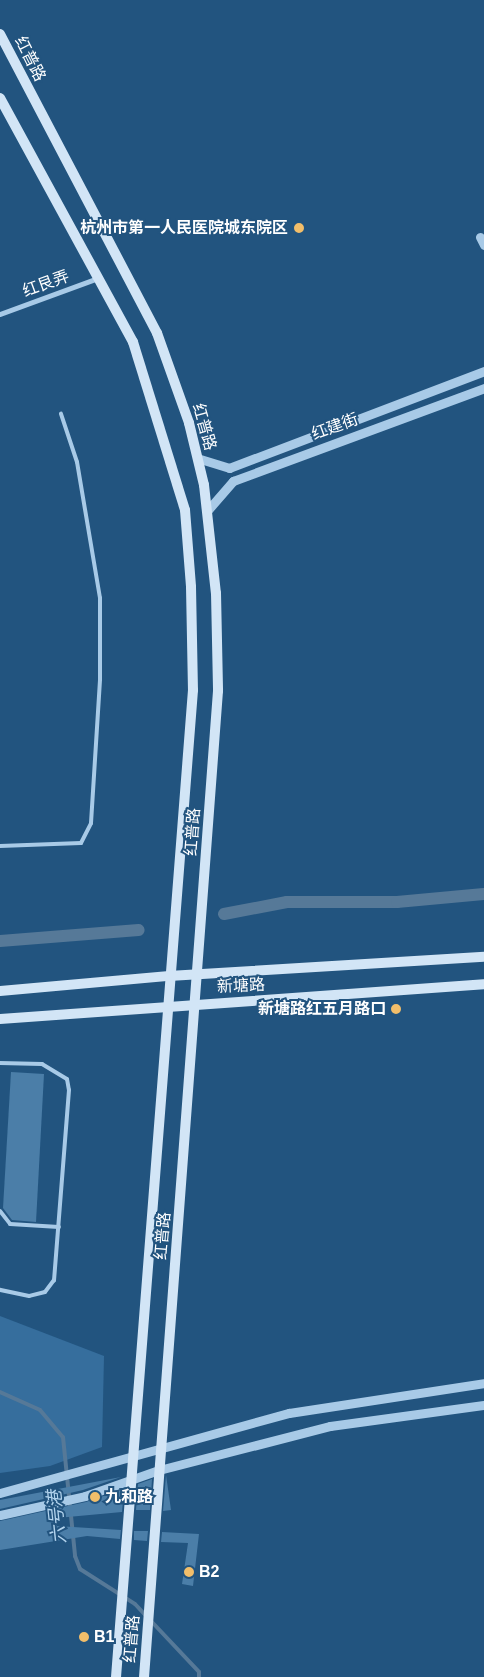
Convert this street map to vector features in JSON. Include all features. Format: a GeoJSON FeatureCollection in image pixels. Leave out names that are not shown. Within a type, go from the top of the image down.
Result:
{"type":"FeatureCollection","features":[{"type":"Feature","properties":{"kind":"main road","name":"红普路"},"geometry":{"type":"LineString","coordinates":[[0,34],[157,333],[197,458],[207,511],[216,593],[218,691],[144,1677]]}},
{"type":"Feature","properties":{"kind":"main road","name":"红普路"},"geometry":{"type":"LineString","coordinates":[[0,98],[100,277],[133,342],[184,510],[193,690],[166,1009],[116,1677]]}},
{"type":"Feature","properties":{"kind":"main road","name":"新塘路"},"geometry":{"type":"LineString","coordinates":[[0,991],[169,976],[484,957]]}},
{"type":"Feature","properties":{"kind":"main road","name":"新塘路"},"geometry":{"type":"LineString","coordinates":[[0,1019],[166,1009],[196,1004],[484,984]]}},
{"type":"Feature","properties":{"kind":"street","name":"红艮弄"},"geometry":{"type":"LineString","coordinates":[[0,314],[100,277]]}},
{"type":"Feature","properties":{"kind":"street","name":"红建街"},"geometry":{"type":"LineString","coordinates":[[197,458],[229,468],[484,371]]}},
{"type":"Feature","properties":{"kind":"street","name":"红建街"},"geometry":{"type":"LineString","coordinates":[[207,511],[234,481],[484,388]]}},
{"type":"Feature","properties":{"kind":"street"},"geometry":{"type":"LineString","coordinates":[[0,1493],[83,1473],[299,1411],[483,1382]]}},
{"type":"Feature","properties":{"kind":"street"},"geometry":{"type":"LineString","coordinates":[[0,1515],[85,1496],[159,1470],[330,1426],[484,1405]]}},
{"type":"Feature","properties":{"kind":"lane"},"geometry":{"type":"LineString","coordinates":[[0,846],[81,843],[91,823],[100,679],[100,598],[77,462],[62,414]]}},
{"type":"Feature","properties":{"kind":"lane"},"geometry":{"type":"LineString","coordinates":[[0,1063],[42,1064],[67,1079],[59,1227],[54,1280],[45,1292],[29,1296],[0,1290]]}},
{"type":"Feature","properties":{"kind":"lane"},"geometry":{"type":"LineString","coordinates":[[0,1211],[10,1224],[59,1227]]}},
{"type":"Feature","properties":{"kind":"shaded area"},"geometry":{"type":"Polygon","coordinates":[[[0,1316],[104,1356],[102,1447],[50,1466],[0,1473],[0,1316]]]}},
{"type":"Feature","properties":{"kind":"building"},"geometry":{"type":"Polygon","coordinates":[[[11,1072],[44,1074],[36,1222],[12,1220],[3,1208],[11,1072]]]}},
{"type":"Feature","properties":{"kind":"building"},"geometry":{"type":"Polygon","coordinates":[[[166,1475],[171,1510],[163,1511],[166,1475]]]}},
{"type":"Feature","properties":{"kind":"building"},"geometry":{"type":"Polygon","coordinates":[[[121,1477],[83,1490],[0,1509],[0,1500],[121,1477]]]}},
{"type":"Feature","properties":{"kind":"building"},"geometry":{"type":"Polygon","coordinates":[[[152,1479],[150,1510],[136,1510],[138,1484],[152,1479]]]}},
{"type":"Feature","properties":{"kind":"building"},"geometry":{"type":"Polygon","coordinates":[[[124,1489],[122,1512],[57,1518],[57,1526],[121,1530],[120,1539],[87,1536],[0,1550],[0,1521],[86,1502],[124,1489]]]}},
{"type":"Feature","properties":{"kind":"building"},"geometry":{"type":"Polygon","coordinates":[[[134,1531],[148,1531],[147,1541],[134,1540],[134,1531]]]}},
{"type":"Feature","properties":{"kind":"building"},"geometry":{"type":"Polygon","coordinates":[[[162,1532],[199,1534],[193,1586],[182,1584],[188,1543],[161,1542],[162,1532]]]}},
{"type":"Feature","properties":{"kind":"waterway"},"geometry":{"type":"LineString","coordinates":[[224,914],[287,902],[397,902],[484,894]]}},
{"type":"Feature","properties":{"kind":"waterway"},"geometry":{"type":"LineString","coordinates":[[0,941],[139,930]]}},
{"type":"Feature","properties":{"kind":"waterway","name":"六号港"},"geometry":{"type":"LineString","coordinates":[[0,1392],[40,1410],[63,1437],[75,1556],[80,1569],[135,1604],[146,1616]]}},
{"type":"Feature","properties":{"kind":"waterway","name":"六号港"},"geometry":{"type":"LineString","coordinates":[[151,1621],[199,1672],[199,1677]]}},
{"type":"Feature","properties":{"kind":"place","name":"杭州市第一人民医院城东院区"},"geometry":{"type":"Point","coordinates":[299,228]}},
{"type":"Feature","properties":{"kind":"place","name":"新塘路红五月路口"},"geometry":{"type":"Point","coordinates":[396,1009]}},
{"type":"Feature","properties":{"kind":"place","name":"九和路"},"geometry":{"type":"Point","coordinates":[95,1497]}},
{"type":"Feature","properties":{"kind":"place","name":"B2"},"geometry":{"type":"Point","coordinates":[189,1572]}},
{"type":"Feature","properties":{"kind":"place","name":"B1"},"geometry":{"type":"Point","coordinates":[84,1637]}}]}
